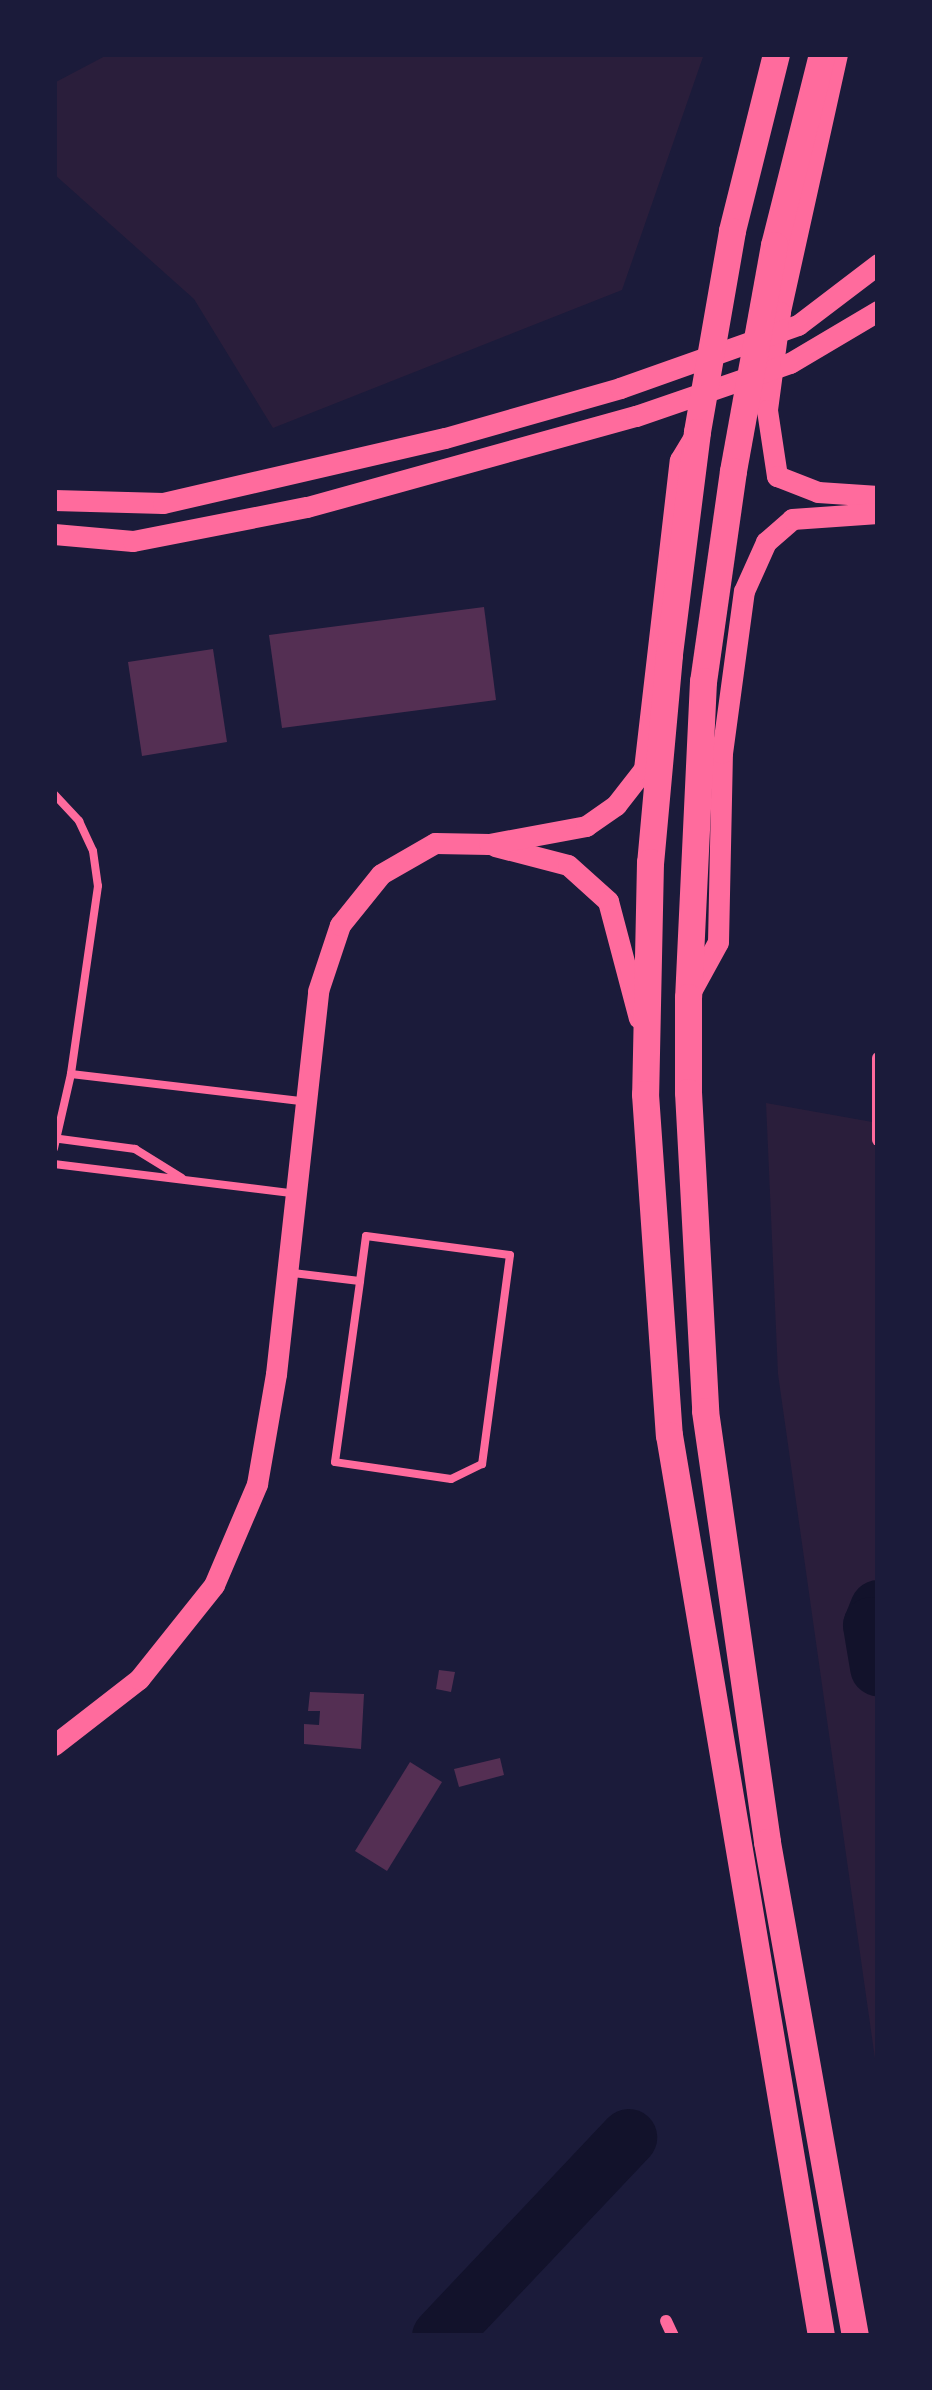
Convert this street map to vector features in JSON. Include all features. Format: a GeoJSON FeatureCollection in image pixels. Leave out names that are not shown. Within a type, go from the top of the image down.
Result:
{"type":"FeatureCollection","features":[{"type":"Feature","properties":{"kind":"highway"},"geometry":{"type":"LineString","coordinates":[[776,54],[732,231],[698,432],[654,816],[644,1048],[669,1435],[821,2336]]}},
{"type":"Feature","properties":{"kind":"highway"},"geometry":{"type":"LineString","coordinates":[[822,54],[774,245],[733,471],[703,681],[688,997],[705,1411],[766,1842],[855,2336]]}},
{"type":"Feature","properties":{"kind":"street"},"geometry":{"type":"LineString","coordinates":[[837,54],[780,312],[767,410],[777,476],[818,492],[878,496]]}},
{"type":"Feature","properties":{"kind":"street"},"geometry":{"type":"LineString","coordinates":[[54,500],[163,503],[446,438],[620,388],[798,325],[878,264]]}},
{"type":"Feature","properties":{"kind":"street"},"geometry":{"type":"LineString","coordinates":[[54,534],[133,541],[307,507],[636,416],[790,362],[878,311]]}},
{"type":"Feature","properties":{"kind":"street"},"geometry":{"type":"LineString","coordinates":[[54,1745],[139,1678],[214,1585],[256,1484],[276,1374],[318,991],[340,925],[382,874],[435,843],[489,844],[586,826],[616,805],[644,769],[680,460],[698,432]]}},
{"type":"Feature","properties":{"kind":"street"},"geometry":{"type":"LineString","coordinates":[[688,997],[718,942],[722,753],[744,592],[766,542],[792,519],[878,513]]}},
{"type":"Feature","properties":{"kind":"street"},"geometry":{"type":"LineString","coordinates":[[489,844],[568,865],[608,901],[644,1048]]}},
{"type":"Feature","properties":{"kind":"street"},"geometry":{"type":"LineString","coordinates":[[878,1058],[878,1140]]}},
{"type":"Feature","properties":{"kind":"street"},"geometry":{"type":"LineString","coordinates":[[666,2321],[673,2336]]}},
{"type":"Feature","properties":{"kind":"lane"},"geometry":{"type":"LineString","coordinates":[[54,794],[79,821],[93,851],[98,886],[57,1144],[135,1148],[185,1180]]}},
{"type":"Feature","properties":{"kind":"lane"},"geometry":{"type":"LineString","coordinates":[[71,1074],[304,1102]]}},
{"type":"Feature","properties":{"kind":"lane"},"geometry":{"type":"LineString","coordinates":[[54,1164],[293,1193]]}},
{"type":"Feature","properties":{"kind":"lane"},"geometry":{"type":"LineString","coordinates":[[366,1236],[510,1255],[482,1464],[451,1479],[334,1462],[360,1281],[366,1236]]}},
{"type":"Feature","properties":{"kind":"lane"},"geometry":{"type":"LineString","coordinates":[[285,1272],[360,1281]]}},
{"type":"Feature","properties":{"kind":"shaded area"},"geometry":{"type":"Polygon","coordinates":[[[109,54],[704,54],[622,290],[273,428],[194,299],[54,174],[54,83],[109,54]]]}},
{"type":"Feature","properties":{"kind":"shaded area"},"geometry":{"type":"Polygon","coordinates":[[[766,1103],[878,1123],[878,2080],[778,1374],[766,1103]]]}},
{"type":"Feature","properties":{"kind":"building"},"geometry":{"type":"Polygon","coordinates":[[[484,607],[496,700],[282,728],[269,635],[484,607]]]}},
{"type":"Feature","properties":{"kind":"building"},"geometry":{"type":"Polygon","coordinates":[[[213,649],[227,742],[142,756],[128,662],[213,649]]]}},
{"type":"Feature","properties":{"kind":"building"},"geometry":{"type":"Polygon","coordinates":[[[439,1670],[455,1672],[451,1692],[436,1689],[439,1670]]]}},
{"type":"Feature","properties":{"kind":"building"},"geometry":{"type":"Polygon","coordinates":[[[310,1692],[364,1694],[361,1749],[304,1744],[304,1724],[319,1725],[320,1711],[308,1711],[310,1692]]]}},
{"type":"Feature","properties":{"kind":"building"},"geometry":{"type":"Polygon","coordinates":[[[500,1758],[504,1775],[459,1787],[454,1769],[500,1758]]]}},
{"type":"Feature","properties":{"kind":"building"},"geometry":{"type":"Polygon","coordinates":[[[410,1762],[442,1782],[387,1871],[355,1851],[410,1762]]]}},
{"type":"Feature","properties":{"kind":"waterway"},"geometry":{"type":"LineString","coordinates":[[878,1608],[871,1625],[878,1667]]}},
{"type":"Feature","properties":{"kind":"waterway"},"geometry":{"type":"LineString","coordinates":[[440,2336],[628,2137]]}}]}
